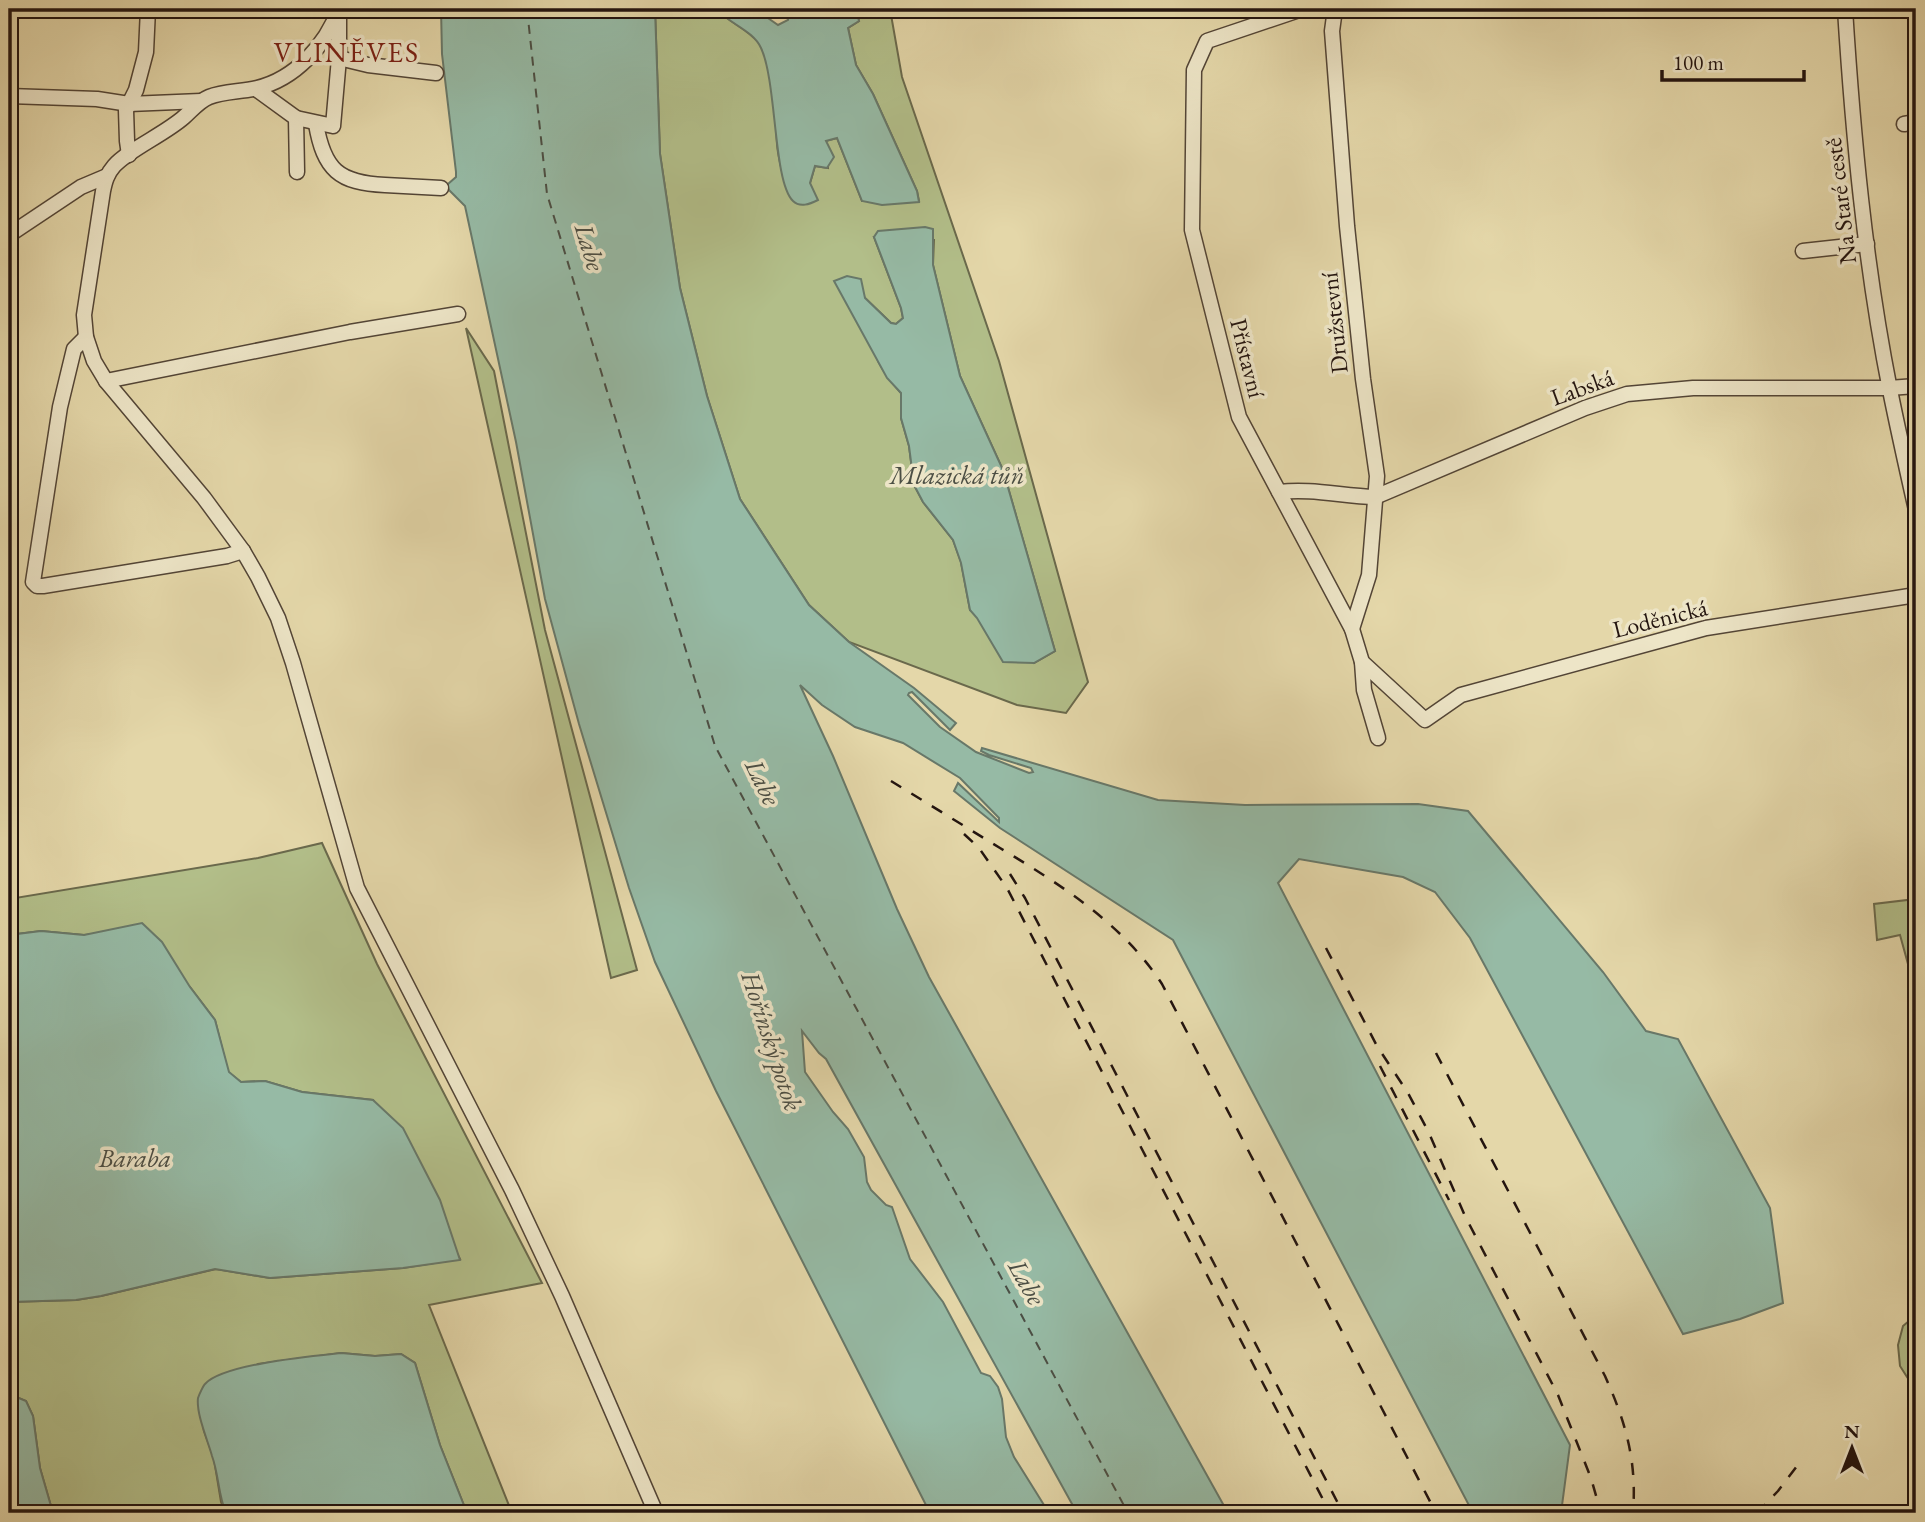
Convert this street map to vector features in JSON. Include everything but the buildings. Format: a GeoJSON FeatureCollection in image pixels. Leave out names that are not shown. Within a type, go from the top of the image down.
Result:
{"type":"FeatureCollection","features":[{"type":"Feature","properties":{"kind":"street"},"geometry":{"type":"LineString","coordinates":[[129,155],[126,110],[136,90],[146,52],[148,9]]}},
{"type":"Feature","properties":{"kind":"street","name":"Přístavní"},"geometry":{"type":"LineString","coordinates":[[1302,9],[1207,41],[1194,70],[1192,230],[1240,418],[1352,629],[1362,662],[1364,690],[1378,738]]}},
{"type":"Feature","properties":{"kind":"street","name":"Družstevní"},"geometry":{"type":"LineString","coordinates":[[1335,9],[1332,30],[1347,226],[1363,379],[1377,476],[1369,576],[1352,629]]}},
{"type":"Feature","properties":{"kind":"street","name":"Na Staré cestě"},"geometry":{"type":"LineString","coordinates":[[1845,9],[1852,111],[1867,244],[1889,388],[1916,510]]}},
{"type":"Feature","properties":{"kind":"street"},"geometry":{"type":"LineString","coordinates":[[9,96],[97,99],[129,104],[201,101],[226,93],[256,89],[287,76],[301,64],[330,29],[339,10]]}},
{"type":"Feature","properties":{"kind":"street"},"geometry":{"type":"LineString","coordinates":[[256,89],[296,118],[333,126],[339,58],[339,10]]}},
{"type":"Feature","properties":{"kind":"street"},"geometry":{"type":"LineString","coordinates":[[339,58],[368,65],[436,72]]}},
{"type":"Feature","properties":{"kind":"street"},"geometry":{"type":"LineString","coordinates":[[201,101],[171,128],[115,164],[107,176],[85,315],[86,337],[94,361],[106,381],[204,498],[243,551],[278,618],[357,887],[512,1190],[562,1296],[656,1513]]}},
{"type":"Feature","properties":{"kind":"street"},"geometry":{"type":"LineString","coordinates":[[296,118],[297,172]]}},
{"type":"Feature","properties":{"kind":"street"},"geometry":{"type":"LineString","coordinates":[[316,124],[320,148],[328,162],[338,174],[349,181],[365,185],[441,188]]}},
{"type":"Feature","properties":{"kind":"street"},"geometry":{"type":"LineString","coordinates":[[9,235],[80,187],[107,176]]}},
{"type":"Feature","properties":{"kind":"street"},"geometry":{"type":"LineString","coordinates":[[1803,251],[1867,244]]}},
{"type":"Feature","properties":{"kind":"street"},"geometry":{"type":"LineString","coordinates":[[106,381],[350,332],[458,314]]}},
{"type":"Feature","properties":{"kind":"street"},"geometry":{"type":"LineString","coordinates":[[86,337],[74,349],[60,407],[33,582],[37,586],[43,586],[227,556],[243,551]]}},
{"type":"Feature","properties":{"kind":"street","name":"Labská"},"geometry":{"type":"LineString","coordinates":[[1279,492],[1301,489],[1375,497],[1585,408],[1627,394],[1693,388],[1916,386]]}},
{"type":"Feature","properties":{"kind":"street","name":"Loděnická"},"geometry":{"type":"LineString","coordinates":[[1362,662],[1425,720],[1461,695],[1706,628],[1916,595]]}},
{"type":"Feature","properties":{"kind":"shaded area"},"geometry":{"type":"Polygon","coordinates":[[[655,9],[717,9],[754,38],[764,52],[771,77],[780,165],[786,186],[810,183],[815,166],[828,168],[825,141],[837,138],[862,201],[919,201],[917,191],[873,94],[856,65],[848,28],[859,21],[856,9],[890,9],[902,77],[999,361],[1088,682],[1066,713],[1017,705],[849,642],[809,605],[740,499],[707,396],[680,288],[660,154],[655,9]],[[874,237],[903,318],[896,324],[891,323],[865,298],[870,338],[877,360],[901,393],[901,418],[909,446],[914,485],[923,502],[953,540],[961,562],[970,610],[1034,663],[1055,651],[1003,470],[960,376],[933,265],[934,240],[874,237]]]}},
{"type":"Feature","properties":{"kind":"shaded area"},"geometry":{"type":"Polygon","coordinates":[[[466,328],[494,371],[545,630],[637,970],[611,978],[466,328]]]}},
{"type":"Feature","properties":{"kind":"shaded area"},"geometry":{"type":"Polygon","coordinates":[[[322,843],[377,964],[542,1283],[429,1305],[512,1513],[467,1513],[440,1445],[415,1363],[401,1354],[375,1356],[341,1353],[258,1364],[198,1399],[204,1431],[214,1459],[221,1502],[226,1513],[53,1513],[40,1468],[33,1416],[26,1401],[9,1394],[9,1302],[76,1300],[216,1269],[270,1278],[403,1268],[460,1259],[373,1100],[302,1092],[265,1081],[241,1082],[228,1072],[215,1020],[190,987],[105,933],[84,935],[41,931],[9,935],[9,899],[258,858],[322,843]]]}},
{"type":"Feature","properties":{"kind":"shaded area"},"geometry":{"type":"Polygon","coordinates":[[[1916,899],[1916,1039],[1911,975],[1900,935],[1877,940],[1874,904],[1916,899]]]}},
{"type":"Feature","properties":{"kind":"shaded area"},"geometry":{"type":"Polygon","coordinates":[[[1916,1315],[1916,1391],[1900,1366],[1898,1345],[1903,1326],[1916,1315]]]}},
{"type":"Feature","properties":{"kind":"water"},"geometry":{"type":"Polygon","coordinates":[[[441,9],[655,9],[660,154],[680,288],[707,396],[740,499],[809,605],[849,642],[914,688],[956,723],[950,730],[912,692],[909,693],[940,727],[976,752],[1029,773],[1033,772],[1031,768],[989,755],[981,751],[982,748],[1158,800],[1245,805],[1418,804],[1468,811],[1603,972],[1646,1031],[1678,1039],[1770,1208],[1783,1303],[1740,1319],[1683,1334],[1470,938],[1435,892],[1403,877],[1299,859],[1278,883],[1570,1445],[1561,1513],[1473,1513],[1173,940],[1000,828],[954,791],[958,783],[999,822],[999,818],[960,778],[903,743],[855,727],[822,705],[800,685],[929,977],[1228,1513],[1077,1513],[826,1059],[802,1031],[805,1072],[848,1129],[864,1157],[867,1182],[886,1205],[892,1207],[910,1259],[943,1302],[981,1373],[990,1376],[998,1387],[1006,1437],[1014,1457],[1049,1513],[930,1513],[716,1091],[655,962],[629,888],[579,724],[545,599],[516,442],[465,206],[448,189],[448,184],[456,177],[456,172],[442,54],[441,9]]]}},
{"type":"Feature","properties":{"kind":"water"},"geometry":{"type":"Polygon","coordinates":[[[717,9],[755,9],[778,25],[788,20],[788,9],[856,9],[859,21],[848,28],[856,65],[873,94],[917,191],[919,202],[882,205],[862,201],[837,138],[826,141],[834,157],[827,168],[815,166],[810,183],[818,200],[802,205],[793,201],[782,174],[770,84],[761,48],[752,36],[717,9]]]}},
{"type":"Feature","properties":{"kind":"water","name":"Mlazická tůň"},"geometry":{"type":"Polygon","coordinates":[[[925,227],[933,229],[933,265],[960,376],[1003,470],[1055,651],[1034,663],[1003,662],[970,610],[961,563],[953,540],[923,502],[914,485],[909,446],[901,418],[901,393],[887,378],[834,281],[847,276],[861,279],[865,298],[891,323],[896,324],[903,318],[901,308],[874,237],[878,231],[925,227]]]}},
{"type":"Feature","properties":{"kind":"water","name":"Baraba"},"geometry":{"type":"Polygon","coordinates":[[[142,923],[162,942],[190,987],[215,1020],[229,1072],[241,1082],[265,1081],[302,1092],[373,1100],[403,1128],[440,1200],[460,1260],[403,1268],[270,1278],[215,1269],[101,1296],[76,1300],[9,1302],[9,935],[41,931],[84,935],[142,923]]]}},
{"type":"Feature","properties":{"kind":"water"},"geometry":{"type":"Polygon","coordinates":[[[341,1353],[375,1356],[401,1354],[415,1363],[440,1445],[467,1513],[226,1513],[199,1412],[198,1398],[204,1385],[215,1377],[249,1366],[341,1353]]]}},
{"type":"Feature","properties":{"kind":"water"},"geometry":{"type":"Polygon","coordinates":[[[9,1394],[26,1401],[33,1416],[40,1468],[53,1513],[9,1513],[9,1394]]]}},
{"type":"Feature","properties":{"kind":"ferry route"},"geometry":{"type":"LineString","coordinates":[[527,9],[547,194],[715,746],[1128,1513]]}},
{"type":"Feature","properties":{"kind":"railway"},"geometry":{"type":"LineString","coordinates":[[891,781],[1068,891],[1109,924],[1146,962],[1162,984],[1436,1513]]}},
{"type":"Feature","properties":{"kind":"railway"},"geometry":{"type":"LineString","coordinates":[[964,834],[979,848],[1007,888],[1330,1513]]}},
{"type":"Feature","properties":{"kind":"railway"},"geometry":{"type":"LineString","coordinates":[[1010,874],[1025,898],[1343,1513]]}},
{"type":"Feature","properties":{"kind":"railway"},"geometry":{"type":"LineString","coordinates":[[1326,948],[1377,1046],[1408,1093],[1429,1133],[1465,1216],[1558,1395],[1591,1478],[1601,1513]]}},
{"type":"Feature","properties":{"kind":"railway"},"geometry":{"type":"LineString","coordinates":[[1436,1053],[1605,1376],[1628,1443],[1633,1476],[1633,1513]]}},
{"type":"Feature","properties":{"kind":"railway"},"geometry":{"type":"LineString","coordinates":[[1380,1066],[1449,1200]]}},
{"type":"Feature","properties":{"kind":"railway"},"geometry":{"type":"LineString","coordinates":[[1757,1513],[1800,1462]]}},
{"type":"Feature","properties":{"kind":"district","name":"VLINĚVES"},"geometry":{"type":"Point","coordinates":[347,52]}},
{"type":"Feature","properties":{"kind":"water label","name":"Labe"},"geometry":{"type":"Point","coordinates":[590,247]}},
{"type":"Feature","properties":{"kind":"water label","name":"Labe"},"geometry":{"type":"Point","coordinates":[763,782]}},
{"type":"Feature","properties":{"kind":"water label","name":"Hořínský potok"},"geometry":{"type":"Point","coordinates":[772,1041]}},
{"type":"Feature","properties":{"kind":"water label","name":"Labe"},"geometry":{"type":"Point","coordinates":[1027,1282]}}]}
